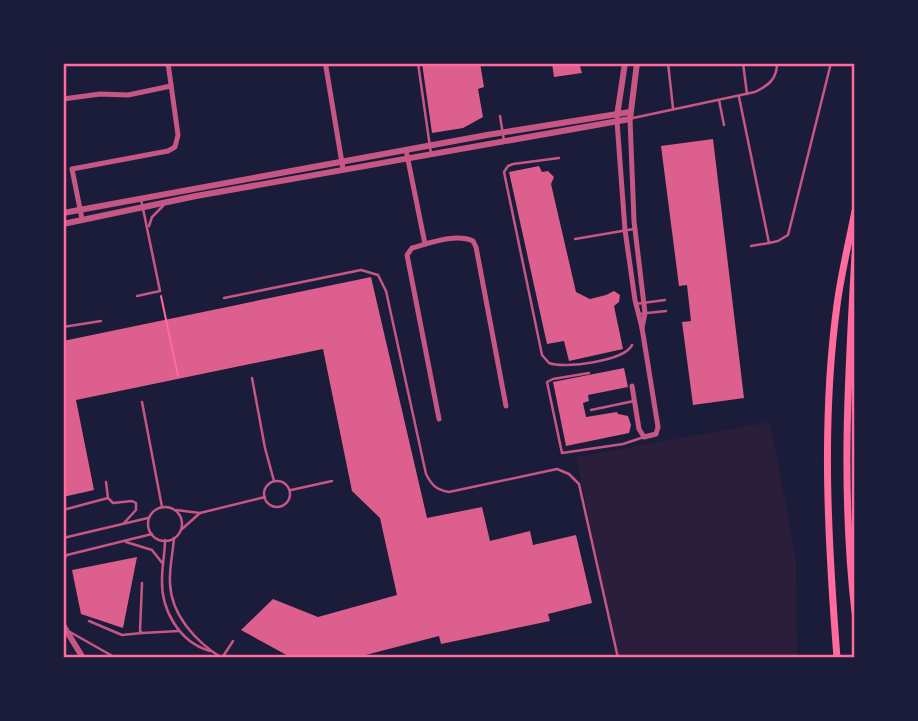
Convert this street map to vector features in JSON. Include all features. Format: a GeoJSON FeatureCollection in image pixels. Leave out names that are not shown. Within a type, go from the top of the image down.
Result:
{"type":"FeatureCollection","features":[{"type":"Feature","properties":{"kind":"main road"},"geometry":{"type":"LineString","coordinates":[[837,658],[827,446],[837,306],[855,211]]}},
{"type":"Feature","properties":{"kind":"main road"},"geometry":{"type":"LineString","coordinates":[[855,255],[846,406],[855,612]]}},
{"type":"Feature","properties":{"kind":"street"},"geometry":{"type":"LineString","coordinates":[[63,170],[168,151],[175,147],[178,135],[168,63]]}},
{"type":"Feature","properties":{"kind":"street"},"geometry":{"type":"LineString","coordinates":[[625,63],[617,118],[625,230],[635,304],[642,328],[658,427],[656,434],[644,437],[639,429],[632,386]]}},
{"type":"Feature","properties":{"kind":"street"},"geometry":{"type":"LineString","coordinates":[[637,63],[630,116],[635,229],[645,302],[642,328]]}},
{"type":"Feature","properties":{"kind":"street"},"geometry":{"type":"LineString","coordinates":[[326,67],[343,166]]}},
{"type":"Feature","properties":{"kind":"street"},"geometry":{"type":"LineString","coordinates":[[63,99],[100,94],[120,96],[171,86]]}},
{"type":"Feature","properties":{"kind":"street"},"geometry":{"type":"LineString","coordinates":[[63,224],[343,166],[429,145],[630,116]]}},
{"type":"Feature","properties":{"kind":"street"},"geometry":{"type":"LineString","coordinates":[[63,213],[343,166],[408,158],[617,118]]}},
{"type":"Feature","properties":{"kind":"street"},"geometry":{"type":"LineString","coordinates":[[407,150],[425,244]]}},
{"type":"Feature","properties":{"kind":"street"},"geometry":{"type":"LineString","coordinates":[[72,169],[82,219]]}},
{"type":"Feature","properties":{"kind":"street"},"geometry":{"type":"LineString","coordinates":[[439,419],[407,255],[412,247],[460,237],[468,239],[476,247],[506,406]]}},
{"type":"Feature","properties":{"kind":"street"},"geometry":{"type":"LineString","coordinates":[[65,628],[83,658]]}},
{"type":"Feature","properties":{"kind":"lane"},"geometry":{"type":"LineString","coordinates":[[418,63],[431,154]]}},
{"type":"Feature","properties":{"kind":"lane"},"geometry":{"type":"LineString","coordinates":[[668,63],[673,109]]}},
{"type":"Feature","properties":{"kind":"lane"},"geometry":{"type":"LineString","coordinates":[[743,63],[747,94]]}},
{"type":"Feature","properties":{"kind":"lane"},"geometry":{"type":"LineString","coordinates":[[630,116],[739,97],[772,81],[776,63]]}},
{"type":"Feature","properties":{"kind":"lane"},"geometry":{"type":"LineString","coordinates":[[751,246],[778,241],[788,235],[831,63]]}},
{"type":"Feature","properties":{"kind":"lane"},"geometry":{"type":"LineString","coordinates":[[739,97],[769,243]]}},
{"type":"Feature","properties":{"kind":"lane"},"geometry":{"type":"LineString","coordinates":[[719,100],[724,125]]}},
{"type":"Feature","properties":{"kind":"lane"},"geometry":{"type":"LineString","coordinates":[[500,117],[504,141]]}},
{"type":"Feature","properties":{"kind":"lane"},"geometry":{"type":"LineString","coordinates":[[559,158],[513,164],[504,172],[542,355],[549,363],[563,365],[617,357],[628,352],[632,345]]}},
{"type":"Feature","properties":{"kind":"lane"},"geometry":{"type":"LineString","coordinates":[[137,296],[160,291],[141,199]]}},
{"type":"Feature","properties":{"kind":"lane"},"geometry":{"type":"LineString","coordinates":[[148,229],[152,217],[168,202]]}},
{"type":"Feature","properties":{"kind":"lane"},"geometry":{"type":"LineString","coordinates":[[575,239],[635,229]]}},
{"type":"Feature","properties":{"kind":"lane"},"geometry":{"type":"LineString","coordinates":[[224,298],[361,270],[377,275],[386,291],[429,481],[439,490],[449,492],[557,470],[574,478],[579,484],[618,658]]}},
{"type":"Feature","properties":{"kind":"lane"},"geometry":{"type":"LineString","coordinates":[[635,304],[665,300]]}},
{"type":"Feature","properties":{"kind":"lane"},"geometry":{"type":"LineString","coordinates":[[637,315],[666,311]]}},
{"type":"Feature","properties":{"kind":"lane"},"geometry":{"type":"LineString","coordinates":[[63,327],[101,321]]}},
{"type":"Feature","properties":{"kind":"lane"},"geometry":{"type":"LineString","coordinates":[[589,373],[547,382],[562,453],[623,444],[644,437]]}},
{"type":"Feature","properties":{"kind":"lane"},"geometry":{"type":"LineString","coordinates":[[252,378],[265,449],[274,481]]}},
{"type":"Feature","properties":{"kind":"lane"},"geometry":{"type":"LineString","coordinates":[[142,401],[163,507]]}},
{"type":"Feature","properties":{"kind":"lane"},"geometry":{"type":"LineString","coordinates":[[591,410],[634,401]]}},
{"type":"Feature","properties":{"kind":"lane"},"geometry":{"type":"LineString","coordinates":[[265,498],[267,486],[274,481],[282,481],[290,490]]}},
{"type":"Feature","properties":{"kind":"lane"},"geometry":{"type":"LineString","coordinates":[[290,490],[332,481]]}},
{"type":"Feature","properties":{"kind":"lane"},"geometry":{"type":"LineString","coordinates":[[106,482],[108,498]]}},
{"type":"Feature","properties":{"kind":"lane"},"geometry":{"type":"LineString","coordinates":[[265,498],[273,506],[281,506],[288,502],[290,490]]}},
{"type":"Feature","properties":{"kind":"lane"},"geometry":{"type":"LineString","coordinates":[[63,510],[108,498],[117,504],[132,501],[136,503],[136,510],[124,524]]}},
{"type":"Feature","properties":{"kind":"lane"},"geometry":{"type":"LineString","coordinates":[[174,538],[159,540],[152,534],[148,526],[149,518],[157,509],[163,507],[200,513],[265,498]]}},
{"type":"Feature","properties":{"kind":"lane"},"geometry":{"type":"LineString","coordinates":[[176,510],[181,519],[181,530]]}},
{"type":"Feature","properties":{"kind":"lane"},"geometry":{"type":"LineString","coordinates":[[200,513],[174,538],[170,575],[173,601],[191,632],[222,658],[233,641]]}},
{"type":"Feature","properties":{"kind":"lane"},"geometry":{"type":"LineString","coordinates":[[63,538],[149,518]]}},
{"type":"Feature","properties":{"kind":"lane"},"geometry":{"type":"LineString","coordinates":[[63,556],[152,534]]}},
{"type":"Feature","properties":{"kind":"lane"},"geometry":{"type":"LineString","coordinates":[[165,540],[163,593],[172,620],[178,631],[194,645],[213,652]]}},
{"type":"Feature","properties":{"kind":"lane"},"geometry":{"type":"LineString","coordinates":[[123,542],[152,550],[163,564]]}},
{"type":"Feature","properties":{"kind":"lane"},"geometry":{"type":"LineString","coordinates":[[142,583],[139,626],[142,633]]}},
{"type":"Feature","properties":{"kind":"lane"},"geometry":{"type":"LineString","coordinates":[[89,621],[122,635],[178,631]]}},
{"type":"Feature","properties":{"kind":"lane"},"geometry":{"type":"LineString","coordinates":[[65,628],[116,658]]}},
{"type":"Feature","properties":{"kind":"path"},"geometry":{"type":"LineString","coordinates":[[160,291],[178,376]]}},
{"type":"Feature","properties":{"kind":"shaded area"},"geometry":{"type":"Polygon","coordinates":[[[770,422],[796,559],[797,658],[618,658],[576,457],[770,422]]]}},
{"type":"Feature","properties":{"kind":"building"},"geometry":{"type":"Polygon","coordinates":[[[422,63],[480,63],[484,87],[478,89],[483,117],[463,128],[432,133],[422,63]]]}},
{"type":"Feature","properties":{"kind":"building"},"geometry":{"type":"Polygon","coordinates":[[[552,63],[579,63],[582,73],[554,77],[552,63]]]}},
{"type":"Feature","properties":{"kind":"building"},"geometry":{"type":"Polygon","coordinates":[[[713,139],[744,398],[693,405],[682,322],[691,321],[687,285],[679,286],[661,146],[713,139]]]}},
{"type":"Feature","properties":{"kind":"building"},"geometry":{"type":"Polygon","coordinates":[[[539,166],[542,172],[548,171],[554,177],[551,184],[576,292],[590,299],[614,291],[620,295],[619,302],[614,306],[623,349],[569,361],[564,341],[547,344],[509,172],[539,166]]]}},
{"type":"Feature","properties":{"kind":"building"},"geometry":{"type":"Polygon","coordinates":[[[371,277],[427,518],[482,507],[490,541],[530,531],[533,545],[576,535],[592,603],[548,614],[550,621],[441,644],[439,636],[354,658],[292,658],[241,630],[273,599],[318,617],[397,595],[380,518],[352,491],[323,349],[76,400],[94,490],[63,497],[63,341],[371,277]]]}},
{"type":"Feature","properties":{"kind":"building"},"geometry":{"type":"Polygon","coordinates":[[[624,368],[628,387],[588,395],[589,401],[583,403],[586,417],[617,412],[628,416],[631,425],[629,433],[566,446],[553,382],[624,368]]]}},
{"type":"Feature","properties":{"kind":"building"},"geometry":{"type":"Polygon","coordinates":[[[137,557],[123,628],[81,614],[72,570],[137,557]]]}}]}
